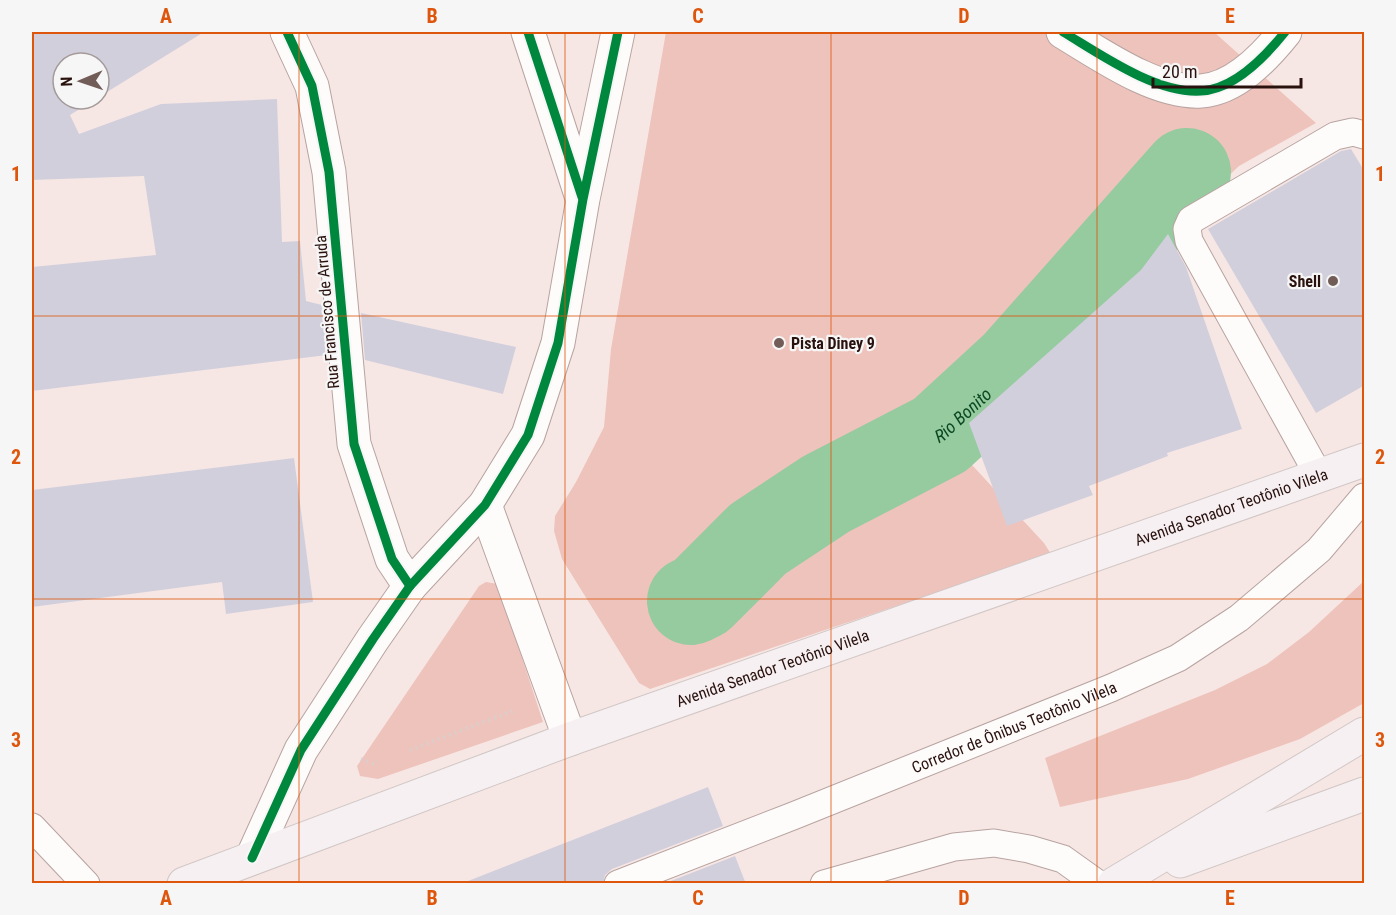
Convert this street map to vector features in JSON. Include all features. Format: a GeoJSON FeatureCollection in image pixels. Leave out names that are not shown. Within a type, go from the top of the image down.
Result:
{"type":"FeatureCollection","features":[{"type":"Feature","properties":{"kind":"main road","name":"Avenida Senador Teotônio Vilela"},"geometry":{"type":"LineString","coordinates":[[184,884],[570,739],[1365,460]]}},
{"type":"Feature","properties":{"kind":"main road"},"geometry":{"type":"LineString","coordinates":[[1114,884],[1365,734]]}},
{"type":"Feature","properties":{"kind":"main road"},"geometry":{"type":"LineString","coordinates":[[1119,884],[1365,794]]}},
{"type":"Feature","properties":{"kind":"street","name":"Rua Francisco de Arruda"},"geometry":{"type":"LineString","coordinates":[[287,32],[312,86],[329,172],[354,444],[392,559],[410,586]]}},
{"type":"Feature","properties":{"kind":"street"},"geometry":{"type":"LineString","coordinates":[[528,32],[583,199]]}},
{"type":"Feature","properties":{"kind":"street"},"geometry":{"type":"LineString","coordinates":[[252,858],[301,750],[373,639],[410,586],[485,505],[528,435],[558,343],[583,199],[618,32]]}},
{"type":"Feature","properties":{"kind":"street"},"geometry":{"type":"LineString","coordinates":[[1063,32],[1161,86],[1201,91],[1227,84],[1249,69],[1285,32]]}},
{"type":"Feature","properties":{"kind":"street"},"geometry":{"type":"LineString","coordinates":[[485,505],[570,739]]}},
{"type":"Feature","properties":{"kind":"lane"},"geometry":{"type":"LineString","coordinates":[[1318,476],[1189,241],[1186,230],[1191,220],[1335,136],[1353,132],[1365,135]]}},
{"type":"Feature","properties":{"kind":"lane","name":"Corredor de Ônibus Teotônio Vilela"},"geometry":{"type":"LineString","coordinates":[[618,884],[804,812],[1111,688],[1178,658],[1239,618],[1310,558],[1365,497]]}},
{"type":"Feature","properties":{"kind":"lane"},"geometry":{"type":"LineString","coordinates":[[32,827],[86,884]]}},
{"type":"Feature","properties":{"kind":"lane"},"geometry":{"type":"LineString","coordinates":[[824,884],[954,847],[994,843],[1029,849],[1063,859],[1098,884]]}},
{"type":"Feature","properties":{"kind":"path"},"geometry":{"type":"LineString","coordinates":[[406,751],[525,706]]}},
{"type":"Feature","properties":{"kind":"path"},"geometry":{"type":"LineString","coordinates":[[361,759],[374,764],[385,759]]}},
{"type":"Feature","properties":{"kind":"shaded area"},"geometry":{"type":"Polygon","coordinates":[[[666,32],[1214,32],[1316,123],[1239,166],[1131,268],[961,453],[1044,543],[1051,554],[650,689],[639,683],[562,559],[554,531],[555,516],[576,482],[604,427],[611,349],[666,32]]]}},
{"type":"Feature","properties":{"kind":"shaded area"},"geometry":{"type":"Polygon","coordinates":[[[1364,581],[1364,703],[1300,739],[1188,779],[1060,807],[1045,758],[1215,690],[1267,664],[1309,632],[1364,581]]]}},
{"type":"Feature","properties":{"kind":"shaded area"},"geometry":{"type":"Polygon","coordinates":[[[486,582],[498,584],[543,722],[378,779],[360,776],[357,766],[479,586],[486,582]]]}},
{"type":"Feature","properties":{"kind":"building"},"geometry":{"type":"Polygon","coordinates":[[[32,32],[204,32],[111,90],[111,51],[51,51],[51,111],[76,111],[70,115],[79,134],[161,104],[277,99],[282,242],[300,241],[306,301],[322,305],[327,355],[32,391],[32,267],[156,255],[144,176],[32,180],[32,32]]]}},
{"type":"Feature","properties":{"kind":"building"},"geometry":{"type":"Polygon","coordinates":[[[1351,149],[1365,172],[1365,385],[1316,413],[1208,229],[1341,151],[1351,149]]]}},
{"type":"Feature","properties":{"kind":"building"},"geometry":{"type":"Polygon","coordinates":[[[1168,234],[1186,267],[1242,429],[1167,453],[1168,456],[1089,486],[1093,495],[1007,526],[969,423],[1141,270],[1168,234]]]}},
{"type":"Feature","properties":{"kind":"building"},"geometry":{"type":"Polygon","coordinates":[[[361,313],[516,347],[503,394],[365,360],[361,313]]]}},
{"type":"Feature","properties":{"kind":"building"},"geometry":{"type":"Polygon","coordinates":[[[294,458],[313,602],[226,614],[222,582],[32,607],[32,490],[294,458]]]}},
{"type":"Feature","properties":{"kind":"building"},"geometry":{"type":"Polygon","coordinates":[[[708,787],[723,826],[612,869],[605,875],[603,884],[469,884],[468,881],[708,787]]]}},
{"type":"Feature","properties":{"kind":"building"},"geometry":{"type":"Polygon","coordinates":[[[735,856],[746,884],[663,884],[735,856]]]}},
{"type":"Feature","properties":{"kind":"waterway","name":"Rio Bonito"},"geometry":{"type":"LineString","coordinates":[[691,601],[701,596],[758,539],[826,494],[940,435],[1015,366],[1187,172]]}},
{"type":"Feature","properties":{"kind":"cycle path"},"geometry":{"type":"LineString","coordinates":[[287,32],[312,86],[329,172],[354,444],[392,559],[410,586]]}},
{"type":"Feature","properties":{"kind":"cycle path"},"geometry":{"type":"LineString","coordinates":[[528,32],[582,197]]}},
{"type":"Feature","properties":{"kind":"cycle path"},"geometry":{"type":"LineString","coordinates":[[252,858],[301,750],[373,639],[410,586],[485,505],[528,435],[558,343],[583,199],[618,32]]}},
{"type":"Feature","properties":{"kind":"cycle path"},"geometry":{"type":"LineString","coordinates":[[1063,32],[1111,61],[1147,79],[1166,86],[1201,91],[1214,89],[1237,78],[1259,61],[1285,32]]}},
{"type":"Feature","properties":{"kind":"place","name":"Shell"},"geometry":{"type":"Point","coordinates":[1333,281]}},
{"type":"Feature","properties":{"kind":"place","name":"Pista Diney 9"},"geometry":{"type":"Point","coordinates":[779,343]}}]}
